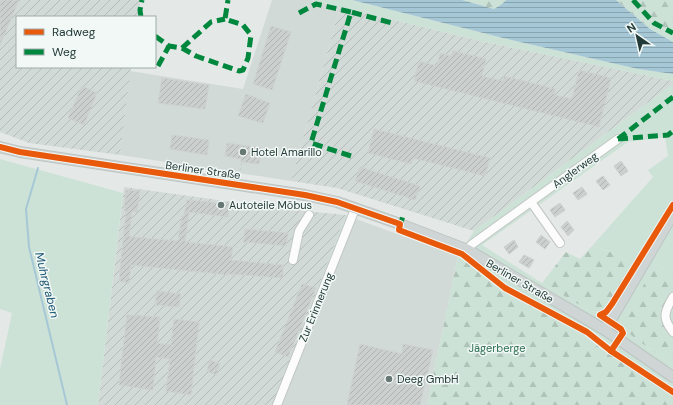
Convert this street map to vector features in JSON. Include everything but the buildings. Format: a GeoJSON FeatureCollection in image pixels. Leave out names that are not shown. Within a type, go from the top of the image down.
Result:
{"type":"FeatureCollection","features":[{"type":"Feature","properties":{"kind":"main road","name":"Berliner Straße"},"geometry":{"type":"LineString","coordinates":[[0,147],[20,152],[306,195],[336,202],[468,250],[604,330],[673,377]]}},
{"type":"Feature","properties":{"kind":"main road"},"geometry":{"type":"LineString","coordinates":[[604,330],[673,214]]}},
{"type":"Feature","properties":{"kind":"street","name":"Anglerweg"},"geometry":{"type":"LineString","coordinates":[[468,250],[471,245],[618,139]]}},
{"type":"Feature","properties":{"kind":"street"},"geometry":{"type":"LineString","coordinates":[[531,202],[560,243]]}},
{"type":"Feature","properties":{"kind":"street","name":"Zur Erinnerung"},"geometry":{"type":"LineString","coordinates":[[277,405],[355,209]]}},
{"type":"Feature","properties":{"kind":"street"},"geometry":{"type":"LineString","coordinates":[[293,260],[300,231],[309,215]]}},
{"type":"Feature","properties":{"kind":"street"},"geometry":{"type":"LineString","coordinates":[[673,297],[665,310],[666,323],[673,332]]}},
{"type":"Feature","properties":{"kind":"path"},"geometry":{"type":"LineString","coordinates":[[239,175],[242,162]]}},
{"type":"Feature","properties":{"kind":"shaded area"},"geometry":{"type":"Polygon","coordinates":[[[0,0],[141,0],[138,16],[16,16],[16,68],[131,68],[120,155],[29,143],[0,132],[0,0]]]}},
{"type":"Feature","properties":{"kind":"shaded area"},"geometry":{"type":"Polygon","coordinates":[[[272,0],[311,0],[340,7],[291,181],[120,155],[130,71],[243,89],[272,0]]]}},
{"type":"Feature","properties":{"kind":"shaded area"},"geometry":{"type":"Polygon","coordinates":[[[340,7],[481,41],[673,81],[673,84],[474,231],[337,188],[291,181],[340,7]]]}},
{"type":"Feature","properties":{"kind":"shaded area"},"geometry":{"type":"Polygon","coordinates":[[[124,187],[284,209],[346,215],[273,405],[98,405],[124,187]]]}},
{"type":"Feature","properties":{"kind":"shaded area"},"geometry":{"type":"Polygon","coordinates":[[[356,219],[458,256],[427,405],[282,405],[356,219]]]}},
{"type":"Feature","properties":{"kind":"green space"},"geometry":{"type":"Polygon","coordinates":[[[311,0],[352,0],[503,38],[638,69],[673,74],[673,81],[481,41],[311,0]]]}},
{"type":"Feature","properties":{"kind":"green space"},"geometry":{"type":"Polygon","coordinates":[[[462,0],[506,0],[494,9],[462,0]]]}},
{"type":"Feature","properties":{"kind":"green space"},"geometry":{"type":"Polygon","coordinates":[[[616,0],[673,0],[673,42],[650,29],[616,0]]]}},
{"type":"Feature","properties":{"kind":"green space"},"geometry":{"type":"Polygon","coordinates":[[[673,84],[673,275],[655,264],[625,327],[627,332],[673,366],[673,395],[458,256],[474,231],[673,84]],[[665,137],[628,142],[482,245],[590,311],[600,312],[606,307],[632,265],[614,253],[592,246],[653,177],[648,170],[668,156],[665,137]]]}},
{"type":"Feature","properties":{"kind":"green space"},"geometry":{"type":"Polygon","coordinates":[[[0,159],[123,193],[98,405],[0,405],[0,369],[12,313],[0,309],[0,159]]]}},
{"type":"Feature","properties":{"kind":"green space"},"geometry":{"type":"Polygon","coordinates":[[[346,215],[356,219],[282,405],[273,405],[346,215]]]}},
{"type":"Feature","properties":{"kind":"green space"},"geometry":{"type":"Polygon","coordinates":[[[592,246],[614,253],[632,265],[606,307],[600,312],[590,311],[542,283],[566,252],[580,259],[592,246]]]}},
{"type":"Feature","properties":{"kind":"green space","name":"Jägerberge"},"geometry":{"type":"Polygon","coordinates":[[[458,256],[673,395],[673,405],[427,405],[458,256]]]}},
{"type":"Feature","properties":{"kind":"green space"},"geometry":{"type":"Polygon","coordinates":[[[655,264],[673,275],[673,366],[627,332],[624,327],[627,316],[655,264]]]}},
{"type":"Feature","properties":{"kind":"water"},"geometry":{"type":"Polygon","coordinates":[[[352,0],[462,0],[494,9],[506,0],[616,0],[650,29],[673,42],[673,74],[638,69],[503,38],[352,0]]]}},
{"type":"Feature","properties":{"kind":"waterway","name":"Muhrgraben"},"geometry":{"type":"LineString","coordinates":[[38,168],[26,209],[29,247],[67,405]]}},
{"type":"Feature","properties":{"kind":"marked path"},"geometry":{"type":"LineString","coordinates":[[141,16],[140,10],[142,0]]}},
{"type":"Feature","properties":{"kind":"marked path"},"geometry":{"type":"LineString","coordinates":[[156,37],[169,46],[182,48],[196,56],[239,71],[243,70],[248,58],[251,35],[243,25],[225,19],[228,0]]}},
{"type":"Feature","properties":{"kind":"marked path"},"geometry":{"type":"LineString","coordinates":[[633,0],[654,23],[673,33]]}},
{"type":"Feature","properties":{"kind":"marked path"},"geometry":{"type":"LineString","coordinates":[[299,13],[316,4],[351,12]]}},
{"type":"Feature","properties":{"kind":"marked path"},"geometry":{"type":"LineString","coordinates":[[351,156],[311,143],[351,12],[392,23]]}},
{"type":"Feature","properties":{"kind":"marked path"},"geometry":{"type":"LineString","coordinates":[[182,48],[211,22],[225,19]]}},
{"type":"Feature","properties":{"kind":"marked path"},"geometry":{"type":"LineString","coordinates":[[158,66],[169,46]]}},
{"type":"Feature","properties":{"kind":"marked path"},"geometry":{"type":"LineString","coordinates":[[618,139],[673,97]]}},
{"type":"Feature","properties":{"kind":"marked path"},"geometry":{"type":"LineString","coordinates":[[618,139],[668,135],[673,131]]}},
{"type":"Feature","properties":{"kind":"marked path"},"geometry":{"type":"LineString","coordinates":[[400,227],[403,215]]}},
{"type":"Feature","properties":{"kind":"cycle path"},"geometry":{"type":"LineString","coordinates":[[0,147],[20,152],[305,195],[337,202],[400,224],[399,230],[462,254],[505,288],[587,332],[611,351],[673,392]]}},
{"type":"Feature","properties":{"kind":"cycle path"},"geometry":{"type":"LineString","coordinates":[[611,351],[623,333],[621,329],[600,315],[606,312],[612,304],[673,205]]}},
{"type":"Feature","properties":{"kind":"place","name":"Hotel Amarillo"},"geometry":{"type":"Point","coordinates":[243,152]}},
{"type":"Feature","properties":{"kind":"place","name":"Autoteile Möbus"},"geometry":{"type":"Point","coordinates":[221,205]}},
{"type":"Feature","properties":{"kind":"place","name":"Deeg GmbH"},"geometry":{"type":"Point","coordinates":[389,379]}}]}
